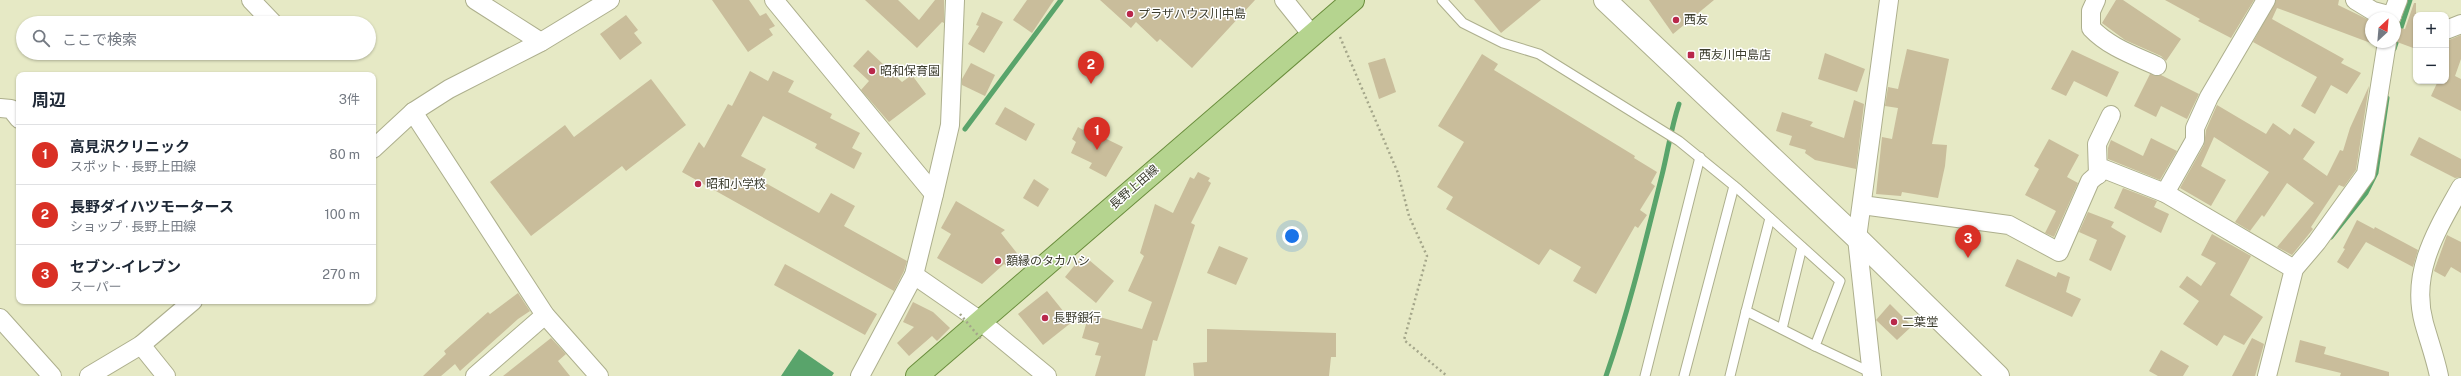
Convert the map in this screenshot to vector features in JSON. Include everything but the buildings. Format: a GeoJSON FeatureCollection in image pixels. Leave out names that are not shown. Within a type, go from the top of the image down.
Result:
{"type":"FeatureCollection","features":[{"type":"Feature","properties":{"kind":"main road","name":"長野上田線"},"geometry":{"type":"LineString","coordinates":[[917,376],[974,325],[1353,0]]}},
{"type":"Feature","properties":{"kind":"street"},"geometry":{"type":"LineString","coordinates":[[251,0],[266,16]]}},
{"type":"Feature","properties":{"kind":"street"},"geometry":{"type":"LineString","coordinates":[[476,0],[541,42]]}},
{"type":"Feature","properties":{"kind":"street"},"geometry":{"type":"LineString","coordinates":[[376,146],[413,112],[449,89],[541,42],[610,0]]}},
{"type":"Feature","properties":{"kind":"street"},"geometry":{"type":"LineString","coordinates":[[774,0],[934,194]]}},
{"type":"Feature","properties":{"kind":"street"},"geometry":{"type":"LineString","coordinates":[[860,376],[914,275],[950,125],[955,0]]}},
{"type":"Feature","properties":{"kind":"street"},"geometry":{"type":"LineString","coordinates":[[1284,0],[1312,35]]}},
{"type":"Feature","properties":{"kind":"street"},"geometry":{"type":"LineString","coordinates":[[1606,0],[1857,238],[1998,376]]}},
{"type":"Feature","properties":{"kind":"street"},"geometry":{"type":"LineString","coordinates":[[1872,375],[1857,238],[1889,0]]}},
{"type":"Feature","properties":{"kind":"street"},"geometry":{"type":"LineString","coordinates":[[2096,0],[2091,11],[2091,28],[2100,37],[2118,48],[2157,66]]}},
{"type":"Feature","properties":{"kind":"street"},"geometry":{"type":"LineString","coordinates":[[2165,194],[2196,140],[2195,128],[2209,97],[2266,0]]}},
{"type":"Feature","properties":{"kind":"street"},"geometry":{"type":"LineString","coordinates":[[2355,0],[2373,11],[2393,11]]}},
{"type":"Feature","properties":{"kind":"street"},"geometry":{"type":"LineString","coordinates":[[2449,29],[2461,24]]}},
{"type":"Feature","properties":{"kind":"street"},"geometry":{"type":"LineString","coordinates":[[2267,376],[2294,269],[2317,242],[2366,174],[2385,48]]}},
{"type":"Feature","properties":{"kind":"street"},"geometry":{"type":"LineString","coordinates":[[0,108],[11,108],[16,115]]}},
{"type":"Feature","properties":{"kind":"street"},"geometry":{"type":"LineString","coordinates":[[413,112],[545,314],[599,376]]}},
{"type":"Feature","properties":{"kind":"street"},"geometry":{"type":"LineString","coordinates":[[2098,175],[2097,144],[2111,115]]}},
{"type":"Feature","properties":{"kind":"street"},"geometry":{"type":"LineString","coordinates":[[1862,205],[2009,225],[2059,252],[2090,181],[2104,169],[2165,194],[2294,269]]}},
{"type":"Feature","properties":{"kind":"street"},"geometry":{"type":"LineString","coordinates":[[2439,376],[2433,345],[2424,322],[2421,274],[2433,238],[2461,187]]}},
{"type":"Feature","properties":{"kind":"street"},"geometry":{"type":"LineString","coordinates":[[914,275],[974,325],[1047,376]]}},
{"type":"Feature","properties":{"kind":"street"},"geometry":{"type":"LineString","coordinates":[[89,376],[141,345],[189,304]]}},
{"type":"Feature","properties":{"kind":"street"},"geometry":{"type":"LineString","coordinates":[[475,376],[545,314]]}},
{"type":"Feature","properties":{"kind":"street"},"geometry":{"type":"LineString","coordinates":[[0,318],[52,376]]}},
{"type":"Feature","properties":{"kind":"street"},"geometry":{"type":"LineString","coordinates":[[141,345],[166,376]]}},
{"type":"Feature","properties":{"kind":"lane"},"geometry":{"type":"LineString","coordinates":[[1442,0],[1463,23],[1502,43],[1539,54],[1679,141],[1734,186],[1840,281],[1815,346]]}},
{"type":"Feature","properties":{"kind":"lane"},"geometry":{"type":"LineString","coordinates":[[1644,376],[1700,157]]}},
{"type":"Feature","properties":{"kind":"lane"},"geometry":{"type":"LineString","coordinates":[[1684,376],[1734,186]]}},
{"type":"Feature","properties":{"kind":"lane"},"geometry":{"type":"LineString","coordinates":[[1730,376],[1770,218]]}},
{"type":"Feature","properties":{"kind":"lane"},"geometry":{"type":"LineString","coordinates":[[1782,329],[1802,247]]}},
{"type":"Feature","properties":{"kind":"lane"},"geometry":{"type":"LineString","coordinates":[[1746,311],[1872,375]]}},
{"type":"Feature","properties":{"kind":"path"},"geometry":{"type":"LineString","coordinates":[[1332,18],[1398,173],[1409,216],[1427,256],[1404,340],[1447,376]]}},
{"type":"Feature","properties":{"kind":"shaded area"},"geometry":{"type":"Polygon","coordinates":[[[799,349],[834,373],[832,376],[781,376],[799,349]]]}},
{"type":"Feature","properties":{"kind":"waterway"},"geometry":{"type":"LineString","coordinates":[[965,129],[1061,0]]}},
{"type":"Feature","properties":{"kind":"waterway"},"geometry":{"type":"LineString","coordinates":[[2394,49],[2410,0]]}},
{"type":"Feature","properties":{"kind":"waterway"},"geometry":{"type":"LineString","coordinates":[[2331,237],[2366,193],[2376,173],[2387,98]]}},
{"type":"Feature","properties":{"kind":"waterway"},"geometry":{"type":"LineString","coordinates":[[1606,376],[1636,276],[1679,104]]}},
{"type":"Feature","properties":{"kind":"place","name":"プラザハウス川中島"},"geometry":{"type":"Point","coordinates":[1130,14]}},
{"type":"Feature","properties":{"kind":"place","name":"西友"},"geometry":{"type":"Point","coordinates":[1676,20]}},
{"type":"Feature","properties":{"kind":"place","name":"西友川中島店"},"geometry":{"type":"Point","coordinates":[1691,55]}},
{"type":"Feature","properties":{"kind":"place","name":"昭和保育園"},"geometry":{"type":"Point","coordinates":[872,71]}},
{"type":"Feature","properties":{"kind":"place","name":"長野ダイハツモータース"},"geometry":{"type":"Point","coordinates":[1091,84]}},
{"type":"Feature","properties":{"kind":"place","name":"高見沢クリニック"},"geometry":{"type":"Point","coordinates":[1097,150]}},
{"type":"Feature","properties":{"kind":"place","name":"昭和小学校"},"geometry":{"type":"Point","coordinates":[698,184]}},
{"type":"Feature","properties":{"kind":"place","name":"セブン-イレブン"},"geometry":{"type":"Point","coordinates":[1968,258]}},
{"type":"Feature","properties":{"kind":"place","name":"額縁のタカハシ"},"geometry":{"type":"Point","coordinates":[998,261]}},
{"type":"Feature","properties":{"kind":"place","name":"長野銀行"},"geometry":{"type":"Point","coordinates":[1045,318]}},
{"type":"Feature","properties":{"kind":"place","name":"二葉堂"},"geometry":{"type":"Point","coordinates":[1894,322]}}]}
